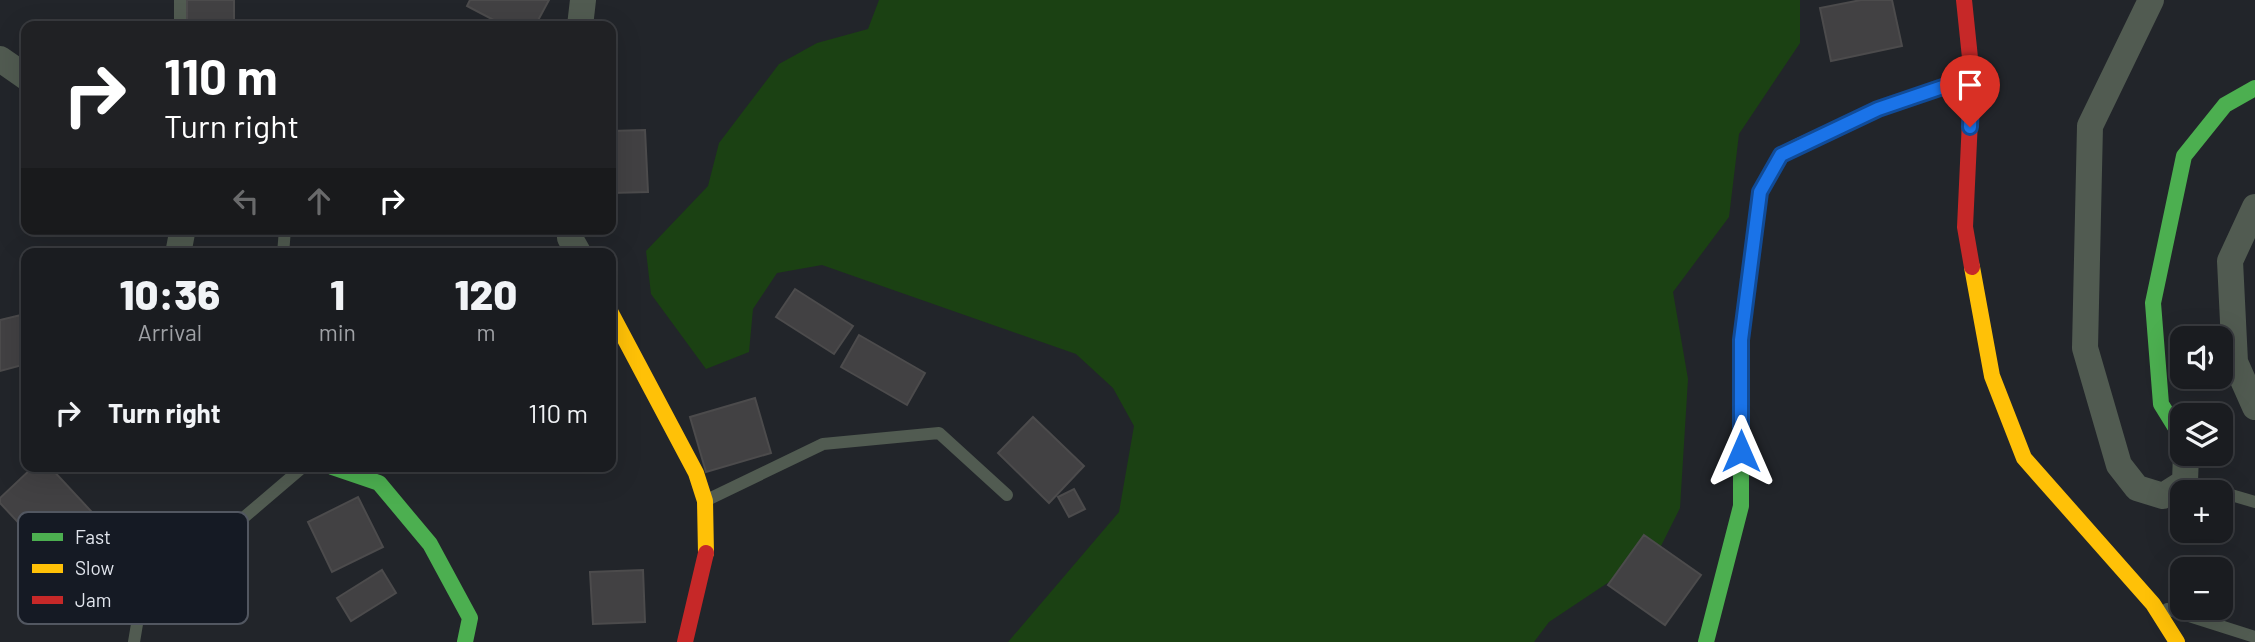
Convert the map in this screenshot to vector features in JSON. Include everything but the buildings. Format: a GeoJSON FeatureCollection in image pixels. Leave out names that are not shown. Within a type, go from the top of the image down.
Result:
{"type":"FeatureCollection","features":[{"type":"Feature","properties":{"kind":"street"},"geometry":{"type":"LineString","coordinates":[[581,21],[583,0]]}},
{"type":"Feature","properties":{"kind":"street"},"geometry":{"type":"LineString","coordinates":[[1964,0],[1972,77],[1965,227],[1992,376],[2024,458],[2153,604],[2177,642]]}},
{"type":"Feature","properties":{"kind":"street"},"geometry":{"type":"LineString","coordinates":[[2151,0],[2090,126],[2085,348],[2119,465],[2137,488],[2163,496],[2170,492]]}},
{"type":"Feature","properties":{"kind":"street"},"geometry":{"type":"LineString","coordinates":[[0,59],[21,74]]}},
{"type":"Feature","properties":{"kind":"street"},"geometry":{"type":"LineString","coordinates":[[1706,642],[1741,506],[1741,340],[1760,192],[1781,155],[1878,109],[1972,77]]}},
{"type":"Feature","properties":{"kind":"street"},"geometry":{"type":"LineString","coordinates":[[2170,419],[2161,404],[2153,303],[2184,156],[2225,105],[2255,88]]}},
{"type":"Feature","properties":{"kind":"street"},"geometry":{"type":"LineString","coordinates":[[2255,207],[2230,261],[2235,362],[2255,407]]}},
{"type":"Feature","properties":{"kind":"street"},"geometry":{"type":"LineString","coordinates":[[616,322],[696,473],[705,501],[706,559],[685,642]]}},
{"type":"Feature","properties":{"kind":"street"},"geometry":{"type":"LineString","coordinates":[[347,472],[379,483],[430,544],[470,618],[465,642]]}},
{"type":"Feature","properties":{"kind":"lane"},"geometry":{"type":"LineString","coordinates":[[180,0],[180,21]]}},
{"type":"Feature","properties":{"kind":"lane"},"geometry":{"type":"LineString","coordinates":[[705,501],[823,444],[939,433],[1007,495]]}},
{"type":"Feature","properties":{"kind":"lane"},"geometry":{"type":"LineString","coordinates":[[248,514],[297,472]]}},
{"type":"Feature","properties":{"kind":"lane"},"geometry":{"type":"LineString","coordinates":[[2233,496],[2255,502]]}},
{"type":"Feature","properties":{"kind":"lane"},"geometry":{"type":"LineString","coordinates":[[2153,604],[2255,637]]}},
{"type":"Feature","properties":{"kind":"lane"},"geometry":{"type":"LineString","coordinates":[[134,642],[137,624]]}},
{"type":"Feature","properties":{"kind":"green space"},"geometry":{"type":"Polygon","coordinates":[[[879,0],[1800,0],[1800,43],[1739,134],[1729,217],[1673,292],[1688,379],[1680,508],[1660,548],[1549,622],[1534,642],[1008,642],[1119,512],[1134,426],[1113,388],[1076,354],[822,265],[777,273],[753,309],[749,352],[706,369],[651,294],[646,251],[708,186],[719,143],[779,64],[817,43],[868,29],[879,0]]]}},
{"type":"Feature","properties":{"kind":"traffic: fast"},"geometry":{"type":"LineString","coordinates":[[2170,419],[2161,404],[2153,303],[2184,156],[2225,105],[2255,88]]}},
{"type":"Feature","properties":{"kind":"traffic: fast"},"geometry":{"type":"LineString","coordinates":[[1706,642],[1741,506],[1741,340],[1760,192],[1781,155],[1801,145]]}},
{"type":"Feature","properties":{"kind":"traffic: fast"},"geometry":{"type":"LineString","coordinates":[[347,472],[379,483],[430,544],[470,618],[465,642]]}},
{"type":"Feature","properties":{"kind":"traffic: slow"},"geometry":{"type":"LineString","coordinates":[[1972,267],[1992,376],[2024,458],[2153,604],[2177,642]]}},
{"type":"Feature","properties":{"kind":"traffic: slow"},"geometry":{"type":"LineString","coordinates":[[616,322],[696,473],[705,501],[706,553]]}},
{"type":"Feature","properties":{"kind":"traffic: jam"},"geometry":{"type":"LineString","coordinates":[[1964,0],[1972,77],[1965,227],[1972,267]]}},
{"type":"Feature","properties":{"kind":"traffic: jam"},"geometry":{"type":"LineString","coordinates":[[1801,145],[1878,109],[1972,77]]}},
{"type":"Feature","properties":{"kind":"traffic: jam"},"geometry":{"type":"LineString","coordinates":[[685,642],[706,553]]}},
{"type":"Feature","properties":{"kind":"route"},"geometry":{"type":"LineString","coordinates":[[1741,451],[1741,340],[1760,192],[1781,155],[1878,109],[1972,77],[1970,127]]}}]}
